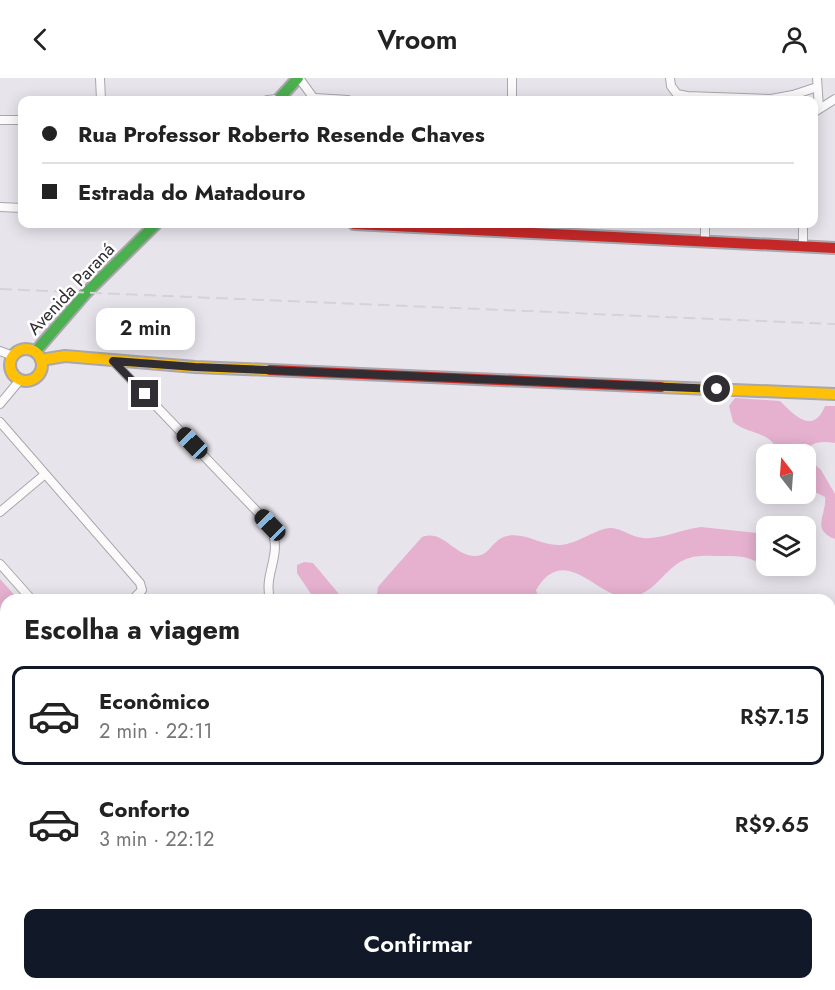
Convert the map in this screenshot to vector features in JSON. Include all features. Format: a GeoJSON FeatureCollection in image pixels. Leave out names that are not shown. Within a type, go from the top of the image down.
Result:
{"type":"FeatureCollection","features":[{"type":"Feature","properties":{"kind":"street"},"geometry":{"type":"LineString","coordinates":[[100,78],[101,96]]}},
{"type":"Feature","properties":{"kind":"street"},"geometry":{"type":"LineString","coordinates":[[282,96],[298,78],[313,96]]}},
{"type":"Feature","properties":{"kind":"street"},"geometry":{"type":"LineString","coordinates":[[512,78],[512,96]]}},
{"type":"Feature","properties":{"kind":"street"},"geometry":{"type":"LineString","coordinates":[[670,78],[671,86],[676,94],[687,96]]}},
{"type":"Feature","properties":{"kind":"street"},"geometry":{"type":"LineString","coordinates":[[788,96],[817,82]]}},
{"type":"Feature","properties":{"kind":"street"},"geometry":{"type":"LineString","coordinates":[[818,109],[835,99]]}},
{"type":"Feature","properties":{"kind":"street"},"geometry":{"type":"LineString","coordinates":[[0,120],[18,120]]}},
{"type":"Feature","properties":{"kind":"street"},"geometry":{"type":"LineString","coordinates":[[0,207],[18,208]]}},
{"type":"Feature","properties":{"kind":"street","name":"Avenida Paraná"},"geometry":{"type":"LineString","coordinates":[[38,356],[86,293],[152,228]]}},
{"type":"Feature","properties":{"kind":"street"},"geometry":{"type":"LineString","coordinates":[[519,228],[835,248]]}},
{"type":"Feature","properties":{"kind":"street"},"geometry":{"type":"LineString","coordinates":[[705,228],[705,241]]}},
{"type":"Feature","properties":{"kind":"street"},"geometry":{"type":"LineString","coordinates":[[803,228],[803,246]]}},
{"type":"Feature","properties":{"kind":"street"},"geometry":{"type":"LineString","coordinates":[[38,356],[41,370],[39,375],[30,381],[20,380],[5,370],[16,352],[26,349],[38,356],[65,356],[195,367],[835,394]]}},
{"type":"Feature","properties":{"kind":"street"},"geometry":{"type":"LineString","coordinates":[[0,351],[13,356]]}},
{"type":"Feature","properties":{"kind":"street"},"geometry":{"type":"LineString","coordinates":[[113,361],[270,525],[276,546],[269,594]]}},
{"type":"Feature","properties":{"kind":"street"},"geometry":{"type":"LineString","coordinates":[[0,404],[20,380]]}},
{"type":"Feature","properties":{"kind":"street"},"geometry":{"type":"LineString","coordinates":[[0,422],[140,583],[142,590],[138,594]]}},
{"type":"Feature","properties":{"kind":"street"},"geometry":{"type":"LineString","coordinates":[[0,513],[44,475]]}},
{"type":"Feature","properties":{"kind":"street"},"geometry":{"type":"LineString","coordinates":[[0,564],[27,594]]}},
{"type":"Feature","properties":{"kind":"shaded area"},"geometry":{"type":"Polygon","coordinates":[[[735,398],[780,401],[798,417],[809,421],[815,420],[825,406],[835,406],[835,443],[774,444],[766,437],[733,422],[729,406],[735,398]]]}},
{"type":"Feature","properties":{"kind":"shaded area"},"geometry":{"type":"Polygon","coordinates":[[[816,466],[835,494],[835,539],[827,535],[821,526],[825,497],[816,492],[816,466]]]}},
{"type":"Feature","properties":{"kind":"shaded area"},"geometry":{"type":"Polygon","coordinates":[[[701,527],[756,533],[756,561],[734,556],[689,558],[677,564],[642,594],[615,594],[571,571],[559,570],[547,576],[536,590],[537,594],[377,594],[378,587],[422,537],[429,535],[436,536],[460,551],[474,556],[484,554],[502,538],[514,535],[553,545],[574,542],[606,528],[639,537],[663,536],[701,527]]]}},
{"type":"Feature","properties":{"kind":"shaded area"},"geometry":{"type":"Polygon","coordinates":[[[304,562],[313,563],[339,594],[311,594],[297,573],[297,565],[304,562]]]}},
{"type":"Feature","properties":{"kind":"shaded area"},"geometry":{"type":"Polygon","coordinates":[[[0,579],[14,594],[0,594],[0,579]]]}},
{"type":"Feature","properties":{"kind":"railway"},"geometry":{"type":"LineString","coordinates":[[0,289],[835,324]]}},
{"type":"Feature","properties":{"kind":"traffic: fast"},"geometry":{"type":"LineString","coordinates":[[282,96],[298,78]]}},
{"type":"Feature","properties":{"kind":"traffic: fast"},"geometry":{"type":"LineString","coordinates":[[35,352],[86,293],[152,228]]}},
{"type":"Feature","properties":{"kind":"traffic: slow"},"geometry":{"type":"LineString","coordinates":[[26,349],[37,354],[42,365],[37,376],[26,381],[15,376],[10,365],[15,354],[26,349]]}},
{"type":"Feature","properties":{"kind":"traffic: slow"},"geometry":{"type":"LineString","coordinates":[[41,360],[65,356],[195,367],[270,370]]}},
{"type":"Feature","properties":{"kind":"traffic: slow"},"geometry":{"type":"LineString","coordinates":[[661,387],[835,394]]}},
{"type":"Feature","properties":{"kind":"traffic: jam"},"geometry":{"type":"LineString","coordinates":[[434,228],[835,248]]}},
{"type":"Feature","properties":{"kind":"traffic: jam"},"geometry":{"type":"LineString","coordinates":[[270,370],[661,387]]}},
{"type":"Feature","properties":{"kind":"route"},"geometry":{"type":"LineString","coordinates":[[145,394],[113,361],[195,367],[717,389]]}}]}
